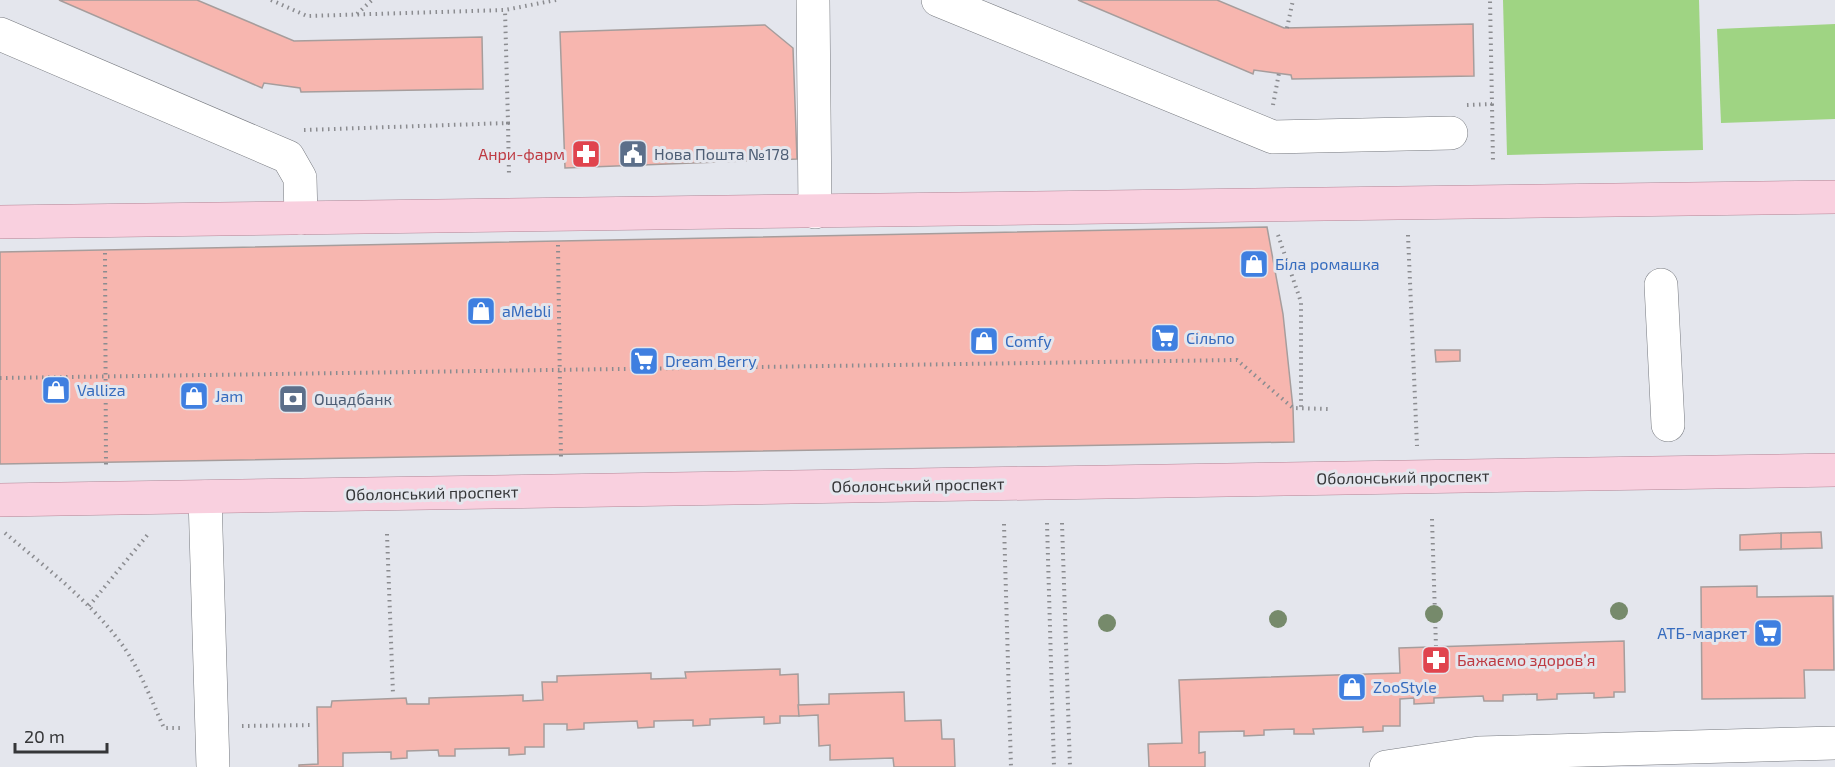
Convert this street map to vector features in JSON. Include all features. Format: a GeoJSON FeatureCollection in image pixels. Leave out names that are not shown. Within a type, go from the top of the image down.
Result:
{"type":"FeatureCollection","features":[{"type":"Feature","properties":{"kind":"main road"},"geometry":{"type":"LineString","coordinates":[[0,222],[815,212],[1311,202],[1835,197]]}},
{"type":"Feature","properties":{"kind":"main road","name":"Оболонський проспект"},"geometry":{"type":"LineString","coordinates":[[0,501],[1835,470]]}},
{"type":"Feature","properties":{"kind":"lane"},"geometry":{"type":"LineString","coordinates":[[813,0],[815,212]]}},
{"type":"Feature","properties":{"kind":"lane"},"geometry":{"type":"LineString","coordinates":[[938,0],[1273,137],[1454,119]]}},
{"type":"Feature","properties":{"kind":"lane"},"geometry":{"type":"LineString","coordinates":[[0,34],[288,157],[300,178],[301,218]]}},
{"type":"Feature","properties":{"kind":"lane"},"geometry":{"type":"LineString","coordinates":[[1661,285],[1668,425]]}},
{"type":"Feature","properties":{"kind":"lane"},"geometry":{"type":"LineString","coordinates":[[205,497],[213,767]]}},
{"type":"Feature","properties":{"kind":"lane"},"geometry":{"type":"LineString","coordinates":[[1386,767],[1480,760],[1835,743]]}},
{"type":"Feature","properties":{"kind":"path"},"geometry":{"type":"LineString","coordinates":[[271,0],[307,16],[505,10],[556,0]]}},
{"type":"Feature","properties":{"kind":"path"},"geometry":{"type":"LineString","coordinates":[[356,15],[372,0]]}},
{"type":"Feature","properties":{"kind":"path"},"geometry":{"type":"LineString","coordinates":[[1287,28],[1293,0]]}},
{"type":"Feature","properties":{"kind":"path"},"geometry":{"type":"LineString","coordinates":[[1490,0],[1494,162]]}},
{"type":"Feature","properties":{"kind":"path"},"geometry":{"type":"LineString","coordinates":[[505,10],[509,176]]}},
{"type":"Feature","properties":{"kind":"path"},"geometry":{"type":"LineString","coordinates":[[1272,109],[1279,73]]}},
{"type":"Feature","properties":{"kind":"path"},"geometry":{"type":"LineString","coordinates":[[1454,119],[1492,104]]}},
{"type":"Feature","properties":{"kind":"path"},"geometry":{"type":"LineString","coordinates":[[1262,105],[1272,109],[1284,109]]}},
{"type":"Feature","properties":{"kind":"path"},"geometry":{"type":"LineString","coordinates":[[299,130],[508,123]]}},
{"type":"Feature","properties":{"kind":"path"},"geometry":{"type":"LineString","coordinates":[[1275,228],[1301,302],[1301,408]]}},
{"type":"Feature","properties":{"kind":"path"},"geometry":{"type":"LineString","coordinates":[[1408,228],[1418,456]]}},
{"type":"Feature","properties":{"kind":"path"},"geometry":{"type":"LineString","coordinates":[[558,240],[560,455]]}},
{"type":"Feature","properties":{"kind":"path"},"geometry":{"type":"LineString","coordinates":[[105,249],[106,462]]}},
{"type":"Feature","properties":{"kind":"path"},"geometry":{"type":"LineString","coordinates":[[0,378],[1237,360],[1293,408],[1329,409]]}},
{"type":"Feature","properties":{"kind":"path"},"geometry":{"type":"LineString","coordinates":[[1432,519],[1436,646]]}},
{"type":"Feature","properties":{"kind":"path"},"geometry":{"type":"LineString","coordinates":[[1062,523],[1070,767]]}},
{"type":"Feature","properties":{"kind":"path"},"geometry":{"type":"LineString","coordinates":[[1004,524],[1011,767]]}},
{"type":"Feature","properties":{"kind":"path"},"geometry":{"type":"LineString","coordinates":[[1047,524],[1054,767]]}},
{"type":"Feature","properties":{"kind":"path"},"geometry":{"type":"LineString","coordinates":[[5,533],[89,606],[118,639],[137,669],[164,728],[313,725]]}},
{"type":"Feature","properties":{"kind":"path"},"geometry":{"type":"LineString","coordinates":[[89,606],[149,533]]}},
{"type":"Feature","properties":{"kind":"path"},"geometry":{"type":"LineString","coordinates":[[387,534],[393,694]]}},
{"type":"Feature","properties":{"kind":"green space"},"geometry":{"type":"Polygon","coordinates":[[[1503,0],[1699,0],[1703,150],[1507,155],[1503,0]]]}},
{"type":"Feature","properties":{"kind":"green space"},"geometry":{"type":"Polygon","coordinates":[[[1835,24],[1835,119],[1721,123],[1717,29],[1835,24]]]}},
{"type":"Feature","properties":{"kind":"building"},"geometry":{"type":"Polygon","coordinates":[[[59,0],[197,0],[294,41],[482,37],[483,89],[301,92],[300,88],[264,83],[262,88],[59,0]]]}},
{"type":"Feature","properties":{"kind":"building"},"geometry":{"type":"Polygon","coordinates":[[[1078,0],[1217,0],[1284,28],[1473,24],[1474,76],[1292,79],[1291,75],[1254,70],[1253,74],[1078,0]]]}},
{"type":"Feature","properties":{"kind":"building"},"geometry":{"type":"Polygon","coordinates":[[[765,25],[793,48],[797,159],[565,168],[560,32],[765,25]]]}},
{"type":"Feature","properties":{"kind":"building","name":"Dream Berry"},"geometry":{"type":"Polygon","coordinates":[[[1267,227],[1283,314],[1293,408],[1294,442],[0,464],[0,252],[1267,227]]]}},
{"type":"Feature","properties":{"kind":"building"},"geometry":{"type":"Polygon","coordinates":[[[1435,350],[1460,350],[1460,361],[1436,362],[1435,350]]]}},
{"type":"Feature","properties":{"kind":"building"},"geometry":{"type":"Polygon","coordinates":[[[1821,532],[1822,548],[1781,549],[1781,533],[1821,532]]]}},
{"type":"Feature","properties":{"kind":"building"},"geometry":{"type":"Polygon","coordinates":[[[1781,533],[1781,549],[1740,550],[1740,535],[1781,533]]]}},
{"type":"Feature","properties":{"kind":"building","name":"АТБ-маркет"},"geometry":{"type":"Polygon","coordinates":[[[1757,586],[1757,597],[1833,596],[1834,670],[1804,670],[1805,698],[1702,699],[1701,587],[1757,586]]]}},
{"type":"Feature","properties":{"kind":"building"},"geometry":{"type":"Polygon","coordinates":[[[1624,641],[1625,692],[1614,692],[1614,697],[1594,698],[1594,693],[1557,694],[1557,699],[1537,700],[1537,694],[1503,695],[1503,701],[1484,701],[1483,696],[1434,698],[1434,703],[1414,704],[1414,698],[1400,699],[1400,726],[1383,726],[1383,731],[1363,732],[1363,727],[1313,729],[1314,734],[1294,734],[1294,729],[1264,730],[1264,735],[1244,736],[1244,731],[1199,732],[1199,753],[1205,752],[1205,767],[1149,767],[1148,744],[1182,743],[1179,680],[1400,673],[1399,648],[1624,641]]]}},
{"type":"Feature","properties":{"kind":"building"},"geometry":{"type":"Polygon","coordinates":[[[780,669],[780,675],[798,674],[799,716],[780,716],[780,723],[764,724],[764,717],[710,719],[710,725],[693,726],[693,720],[654,721],[654,727],[638,728],[637,721],[584,723],[584,729],[567,730],[567,724],[544,724],[544,747],[525,747],[525,754],[509,755],[509,748],[455,749],[455,756],[439,756],[438,750],[407,751],[407,758],[391,759],[391,752],[343,753],[343,767],[299,767],[299,765],[318,764],[317,707],[331,707],[332,701],[406,698],[407,704],[429,704],[429,698],[523,695],[523,701],[543,700],[542,682],[557,682],[557,676],[651,673],[651,679],[686,678],[685,672],[780,669]]]}},
{"type":"Feature","properties":{"kind":"building"},"geometry":{"type":"Polygon","coordinates":[[[904,692],[905,721],[941,720],[942,739],[954,739],[955,767],[894,767],[893,758],[830,760],[830,745],[819,746],[818,715],[799,716],[798,705],[829,704],[829,694],[904,692]]]}},
{"type":"Feature","properties":{"kind":"place","name":"Анри-фарм"},"geometry":{"type":"Point","coordinates":[586,154]}},
{"type":"Feature","properties":{"kind":"place","name":"Нова Пошта №178"},"geometry":{"type":"Point","coordinates":[633,154]}},
{"type":"Feature","properties":{"kind":"place","name":"Біла ромашка"},"geometry":{"type":"Point","coordinates":[1254,264]}},
{"type":"Feature","properties":{"kind":"place","name":"aMebli"},"geometry":{"type":"Point","coordinates":[481,311]}},
{"type":"Feature","properties":{"kind":"place","name":"Сільпо"},"geometry":{"type":"Point","coordinates":[1165,338]}},
{"type":"Feature","properties":{"kind":"place","name":"Comfy"},"geometry":{"type":"Point","coordinates":[984,341]}},
{"type":"Feature","properties":{"kind":"place","name":"Dream Berry"},"geometry":{"type":"Point","coordinates":[644,361]}},
{"type":"Feature","properties":{"kind":"place","name":"Valliza"},"geometry":{"type":"Point","coordinates":[56,390]}},
{"type":"Feature","properties":{"kind":"place","name":"Jam"},"geometry":{"type":"Point","coordinates":[194,396]}},
{"type":"Feature","properties":{"kind":"place","name":"Ощадбанк"},"geometry":{"type":"Point","coordinates":[293,399]}},
{"type":"Feature","properties":{"kind":"place","name":"АТБ-маркет"},"geometry":{"type":"Point","coordinates":[1768,633]}},
{"type":"Feature","properties":{"kind":"place","name":"Бажаємо здоровʼя"},"geometry":{"type":"Point","coordinates":[1436,660]}},
{"type":"Feature","properties":{"kind":"place","name":"ZooStyle"},"geometry":{"type":"Point","coordinates":[1352,687]}}]}
